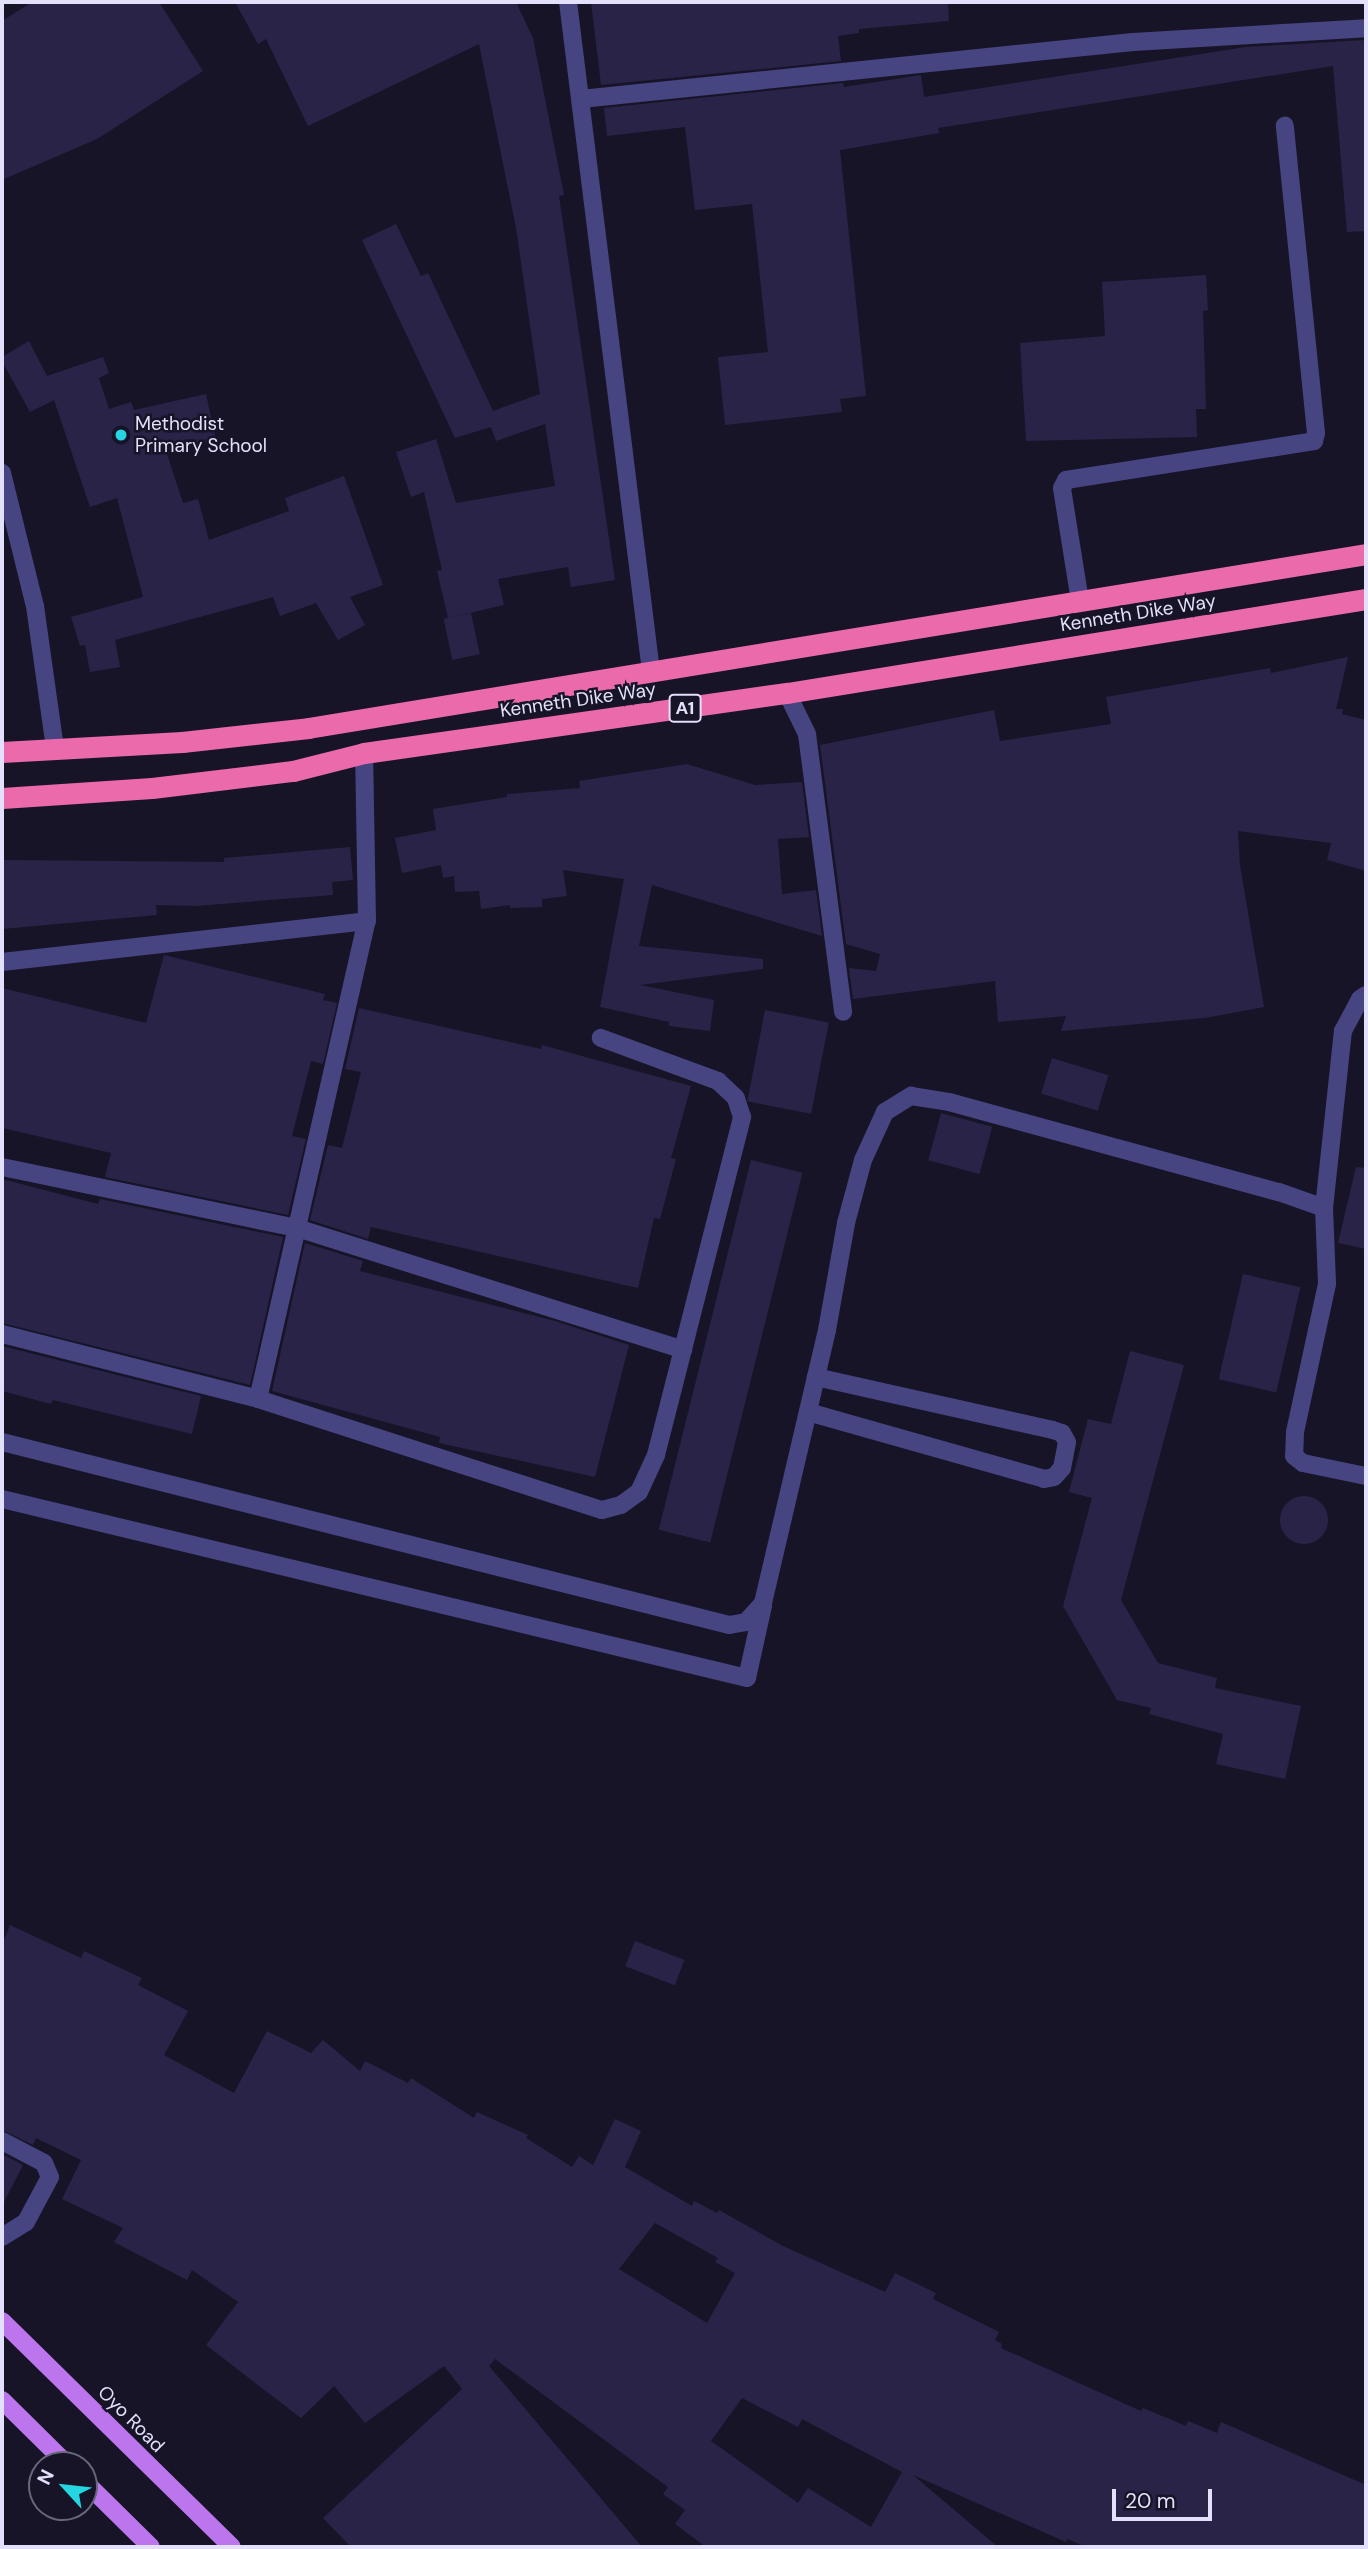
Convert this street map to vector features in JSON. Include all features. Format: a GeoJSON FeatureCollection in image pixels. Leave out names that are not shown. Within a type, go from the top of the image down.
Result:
{"type":"FeatureCollection","features":[{"type":"Feature","properties":{"kind":"highway","name":"Kenneth Dike Way"},"geometry":{"type":"LineString","coordinates":[[2,752],[182,742],[308,728],[1366,554]]}},
{"type":"Feature","properties":{"kind":"highway","name":"Kenneth Dike Way"},"geometry":{"type":"LineString","coordinates":[[2,798],[152,788],[280,772],[364,753],[787,693],[1366,599]]}},
{"type":"Feature","properties":{"kind":"main road","name":"Oyo Road"},"geometry":{"type":"LineString","coordinates":[[2,2321],[232,2547]]}},
{"type":"Feature","properties":{"kind":"main road"},"geometry":{"type":"LineString","coordinates":[[2,2400],[54,2451]]}},
{"type":"Feature","properties":{"kind":"main road"},"geometry":{"type":"LineString","coordinates":[[98,2495],[151,2547]]}},
{"type":"Feature","properties":{"kind":"street"},"geometry":{"type":"LineString","coordinates":[[568,2],[651,671]]}},
{"type":"Feature","properties":{"kind":"street"},"geometry":{"type":"LineString","coordinates":[[581,99],[1133,42],[1366,28]]}},
{"type":"Feature","properties":{"kind":"street"},"geometry":{"type":"LineString","coordinates":[[1080,601],[1062,488],[1066,480],[1307,445],[1314,441],[1315,419],[1285,126]]}},
{"type":"Feature","properties":{"kind":"street"},"geometry":{"type":"LineString","coordinates":[[2,472],[35,606],[55,749]]}},
{"type":"Feature","properties":{"kind":"street"},"geometry":{"type":"LineString","coordinates":[[787,693],[807,734],[843,1012]]}},
{"type":"Feature","properties":{"kind":"street"},"geometry":{"type":"LineString","coordinates":[[258,1399],[367,921],[364,753]]}},
{"type":"Feature","properties":{"kind":"street"},"geometry":{"type":"LineString","coordinates":[[2,962],[367,921]]}},
{"type":"Feature","properties":{"kind":"street"},"geometry":{"type":"LineString","coordinates":[[1366,995],[1360,999],[1343,1031],[1324,1208],[1327,1284],[1294,1432],[1294,1456],[1303,1463],[1366,1476]]}},
{"type":"Feature","properties":{"kind":"street"},"geometry":{"type":"LineString","coordinates":[[2,1334],[258,1399],[602,1510],[621,1505],[639,1492],[656,1455],[742,1117],[736,1098],[718,1081],[601,1038]]}},
{"type":"Feature","properties":{"kind":"street"},"geometry":{"type":"LineString","coordinates":[[2,1499],[747,1678],[816,1377],[846,1223],[863,1160],[885,1112],[911,1096],[1002,1116],[1279,1192],[1324,1208]]}},
{"type":"Feature","properties":{"kind":"street"},"geometry":{"type":"LineString","coordinates":[[2,1167],[297,1228],[683,1350]]}},
{"type":"Feature","properties":{"kind":"street"},"geometry":{"type":"LineString","coordinates":[[808,1412],[1044,1479],[1054,1477],[1062,1468],[1067,1442],[1062,1433],[816,1377]]}},
{"type":"Feature","properties":{"kind":"street"},"geometry":{"type":"LineString","coordinates":[[2,1443],[729,1625],[746,1622],[763,1604]]}},
{"type":"Feature","properties":{"kind":"street"},"geometry":{"type":"LineString","coordinates":[[2,2141],[44,2163],[50,2177],[26,2222],[2,2237]]}},
{"type":"Feature","properties":{"kind":"building"},"geometry":{"type":"Polygon","coordinates":[[[32,2],[159,2],[203,71],[97,139],[2,180],[2,21],[32,2]]]}},
{"type":"Feature","properties":{"kind":"building"},"geometry":{"type":"Polygon","coordinates":[[[235,2],[516,2],[533,38],[564,195],[559,196],[615,580],[571,587],[568,567],[498,579],[504,605],[448,618],[437,571],[442,570],[424,492],[411,497],[396,452],[436,439],[456,503],[555,486],[545,424],[496,441],[491,427],[455,438],[362,240],[396,224],[421,276],[428,273],[493,411],[540,394],[516,228],[479,44],[308,126],[266,39],[258,44],[235,2]]]}},
{"type":"Feature","properties":{"kind":"building"},"geometry":{"type":"Polygon","coordinates":[[[591,2],[948,2],[949,21],[859,29],[859,33],[838,36],[841,61],[601,85],[591,2]]]}},
{"type":"Feature","properties":{"kind":"building"},"geometry":{"type":"Polygon","coordinates":[[[1366,40],[1366,231],[1347,232],[1333,66],[938,128],[939,133],[840,150],[866,396],[840,399],[842,412],[725,425],[718,357],[768,352],[752,204],[695,210],[685,127],[607,136],[604,108],[843,83],[844,87],[921,75],[924,97],[1246,47],[1366,40]]]}},
{"type":"Feature","properties":{"kind":"building"},"geometry":{"type":"Polygon","coordinates":[[[1206,275],[1208,310],[1203,311],[1206,409],[1196,409],[1197,437],[1026,441],[1020,343],[1105,336],[1102,282],[1206,275]]]}},
{"type":"Feature","properties":{"kind":"building"},"geometry":{"type":"Polygon","coordinates":[[[29,341],[47,376],[103,357],[109,373],[99,378],[109,409],[131,402],[134,410],[206,394],[216,440],[166,451],[183,503],[198,499],[209,540],[289,511],[285,498],[344,476],[383,585],[350,597],[365,625],[338,640],[316,603],[280,616],[273,597],[115,640],[120,667],[90,672],[85,645],[80,646],[71,617],[143,597],[117,498],[90,507],[54,400],[30,412],[2,361],[2,357],[29,341]]]}},
{"type":"Feature","properties":{"kind":"building"},"geometry":{"type":"Polygon","coordinates":[[[471,613],[480,654],[452,660],[444,619],[471,613]]]}},
{"type":"Feature","properties":{"kind":"building"},"geometry":{"type":"Polygon","coordinates":[[[1348,657],[1336,709],[1343,709],[1342,714],[1366,720],[1366,871],[1327,860],[1331,843],[1238,831],[1240,865],[1264,1007],[1205,1018],[1061,1031],[1066,1016],[998,1022],[995,981],[853,999],[849,968],[876,971],[880,954],[846,944],[820,745],[994,710],[1000,741],[1111,724],[1106,697],[1270,668],[1271,673],[1348,657]]]}},
{"type":"Feature","properties":{"kind":"building"},"geometry":{"type":"Polygon","coordinates":[[[687,764],[755,785],[802,782],[809,837],[778,839],[782,894],[816,890],[822,936],[652,885],[639,946],[763,959],[763,969],[640,985],[714,1000],[710,1031],[669,1026],[669,1022],[600,1007],[624,879],[563,870],[567,896],[542,899],[542,907],[510,908],[510,905],[481,909],[479,891],[455,892],[454,876],[443,878],[441,865],[402,873],[395,838],[436,830],[433,809],[507,797],[507,794],[580,788],[579,781],[687,764]]]}},
{"type":"Feature","properties":{"kind":"building"},"geometry":{"type":"Polygon","coordinates":[[[350,847],[353,880],[332,882],[333,895],[196,906],[156,905],[157,915],[2,929],[2,860],[224,862],[224,858],[350,847]]]}},
{"type":"Feature","properties":{"kind":"building"},"geometry":{"type":"Polygon","coordinates":[[[164,955],[325,994],[323,1000],[337,1003],[323,1064],[311,1061],[292,1136],[306,1139],[288,1215],[105,1177],[111,1153],[2,1128],[2,988],[146,1023],[164,955]]]}},
{"type":"Feature","properties":{"kind":"building"},"geometry":{"type":"Polygon","coordinates":[[[359,1008],[541,1049],[542,1045],[691,1086],[671,1158],[676,1159],[660,1219],[654,1218],[638,1288],[371,1227],[368,1239],[310,1220],[328,1145],[342,1148],[361,1072],[345,1069],[359,1008]]]}},
{"type":"Feature","properties":{"kind":"building"},"geometry":{"type":"Polygon","coordinates":[[[765,1010],[829,1022],[811,1114],[747,1101],[765,1010]]]}},
{"type":"Feature","properties":{"kind":"building"},"geometry":{"type":"Polygon","coordinates":[[[1052,1058],[1108,1075],[1098,1111],[1041,1093],[1052,1058]]]}},
{"type":"Feature","properties":{"kind":"building"},"geometry":{"type":"Polygon","coordinates":[[[941,1113],[992,1127],[980,1174],[928,1160],[941,1113]]]}},
{"type":"Feature","properties":{"kind":"building"},"geometry":{"type":"Polygon","coordinates":[[[751,1160],[802,1173],[710,1543],[659,1530],[751,1160]]]}},
{"type":"Feature","properties":{"kind":"building"},"geometry":{"type":"Polygon","coordinates":[[[1356,1167],[1366,1168],[1366,1249],[1338,1243],[1356,1167]]]}},
{"type":"Feature","properties":{"kind":"building"},"geometry":{"type":"Polygon","coordinates":[[[2,1179],[98,1204],[100,1199],[283,1237],[250,1385],[2,1323],[2,1179]]]}},
{"type":"Feature","properties":{"kind":"building"},"geometry":{"type":"Polygon","coordinates":[[[305,1243],[363,1261],[360,1271],[555,1321],[629,1345],[595,1477],[439,1443],[440,1437],[272,1391],[305,1243]]]}},
{"type":"Feature","properties":{"kind":"building"},"geometry":{"type":"Polygon","coordinates":[[[1243,1274],[1300,1287],[1276,1393],[1219,1379],[1243,1274]]]}},
{"type":"Feature","properties":{"kind":"building"},"geometry":{"type":"Polygon","coordinates":[[[2,1346],[201,1396],[192,1434],[53,1400],[51,1404],[2,1391],[2,1346]]]}},
{"type":"Feature","properties":{"kind":"building"},"geometry":{"type":"Polygon","coordinates":[[[1130,1351],[1184,1365],[1121,1600],[1158,1663],[1217,1678],[1215,1688],[1301,1706],[1285,1779],[1216,1764],[1223,1734],[1149,1714],[1151,1708],[1117,1700],[1063,1606],[1092,1498],[1069,1492],[1088,1419],[1111,1424],[1130,1351]]]}},
{"type":"Feature","properties":{"kind":"building"},"geometry":{"type":"Polygon","coordinates":[[[1304,1496],[1321,1503],[1328,1520],[1321,1537],[1304,1544],[1287,1537],[1280,1520],[1287,1503],[1304,1496]]]}},
{"type":"Feature","properties":{"kind":"building"},"geometry":{"type":"Polygon","coordinates":[[[10,1925],[81,1958],[84,1951],[142,1978],[138,1985],[188,2011],[164,2055],[234,2093],[267,2031],[311,2053],[323,2040],[360,2071],[365,2061],[408,2083],[411,2078],[474,2118],[477,2112],[528,2135],[526,2138],[572,2167],[579,2156],[593,2165],[615,2119],[641,2131],[625,2167],[692,2206],[694,2201],[717,2213],[719,2210],[783,2246],[885,2292],[895,2273],[936,2293],[933,2299],[999,2332],[995,2340],[1002,2344],[1001,2348],[1141,2411],[1143,2408],[1186,2426],[1188,2421],[1217,2433],[1221,2422],[1366,2485],[1366,2547],[1087,2547],[1067,2539],[1066,2542],[913,2475],[998,2547],[706,2547],[675,2524],[685,2510],[663,2494],[668,2487],[495,2359],[489,2366],[642,2547],[351,2547],[323,2518],[462,2389],[444,2366],[365,2423],[334,2386],[301,2418],[206,2345],[238,2302],[192,2270],[187,2280],[114,2242],[123,2228],[62,2199],[81,2160],[36,2138],[33,2145],[2,2130],[2,1945],[10,1925]],[[655,2223],[619,2269],[707,2323],[735,2273],[715,2262],[718,2258],[655,2223]],[[742,2398],[711,2441],[798,2503],[808,2488],[871,2527],[902,2472],[802,2419],[798,2427],[742,2398]]]}},
{"type":"Feature","properties":{"kind":"building"},"geometry":{"type":"Polygon","coordinates":[[[635,1941],[684,1960],[675,1985],[625,1966],[635,1941]]]}},
{"type":"Feature","properties":{"kind":"building"},"geometry":{"type":"Polygon","coordinates":[[[2,2154],[23,2165],[2,2206],[2,2154]]]}},
{"type":"Feature","properties":{"kind":"place","name":"Methodist Primary School"},"geometry":{"type":"Point","coordinates":[121,435]}}]}
